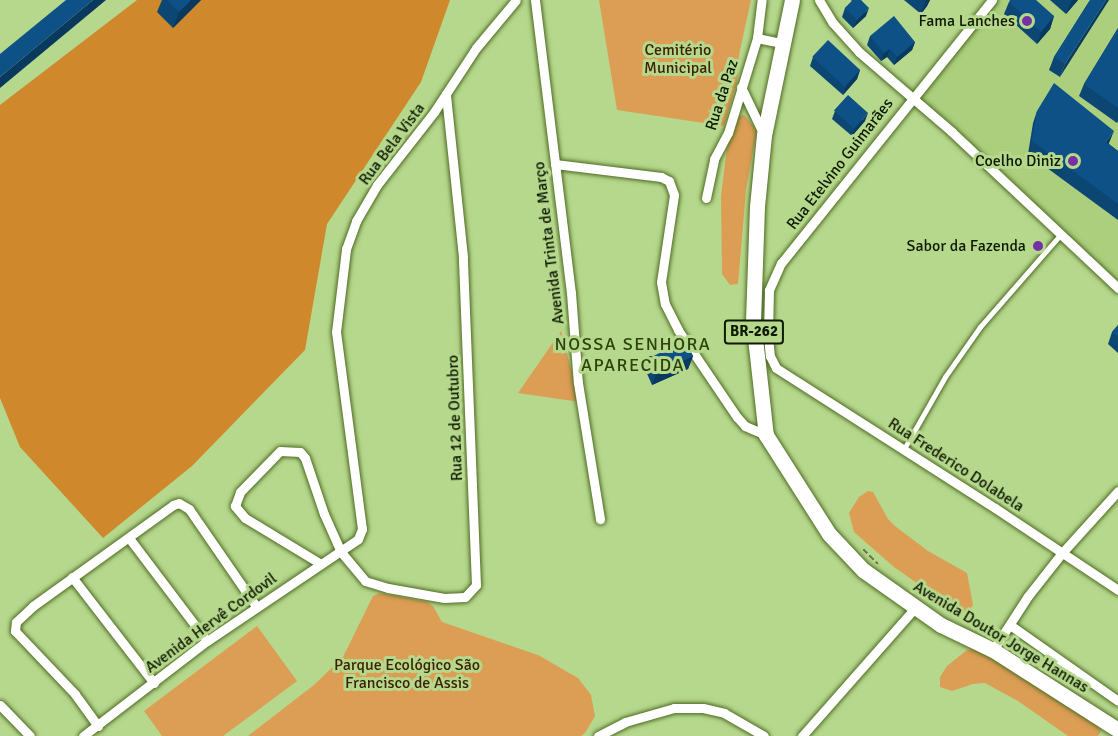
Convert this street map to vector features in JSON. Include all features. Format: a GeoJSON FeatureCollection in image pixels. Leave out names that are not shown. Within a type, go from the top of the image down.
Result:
{"type":"FeatureCollection","features":[{"type":"Feature","properties":{"kind":"highway","name":"Avenida Doutor Jorge Hannas"},"geometry":{"type":"LineString","coordinates":[[792,0],[781,43],[764,135],[757,206],[753,320],[766,435],[829,534],[863,570],[941,625],[993,650],[1114,730]]}},
{"type":"Feature","properties":{"kind":"street","name":"Rua Bela Vista"},"geometry":{"type":"LineString","coordinates":[[358,539],[362,528],[336,333],[346,249],[356,221],[377,185],[447,94],[476,48],[516,0]]}},
{"type":"Feature","properties":{"kind":"street","name":"Avenida Trinta de Março"},"geometry":{"type":"LineString","coordinates":[[535,0],[571,293],[579,393],[600,519]]}},
{"type":"Feature","properties":{"kind":"street","name":"Rua da Paz"},"geometry":{"type":"LineString","coordinates":[[706,198],[714,159],[728,133],[757,38],[762,0]]}},
{"type":"Feature","properties":{"kind":"street"},"geometry":{"type":"LineString","coordinates":[[819,0],[844,36],[1118,288]]}},
{"type":"Feature","properties":{"kind":"street","name":"Rua Etelvino Guimarães"},"geometry":{"type":"LineString","coordinates":[[776,368],[770,356],[768,335],[769,290],[781,263],[992,0]]}},
{"type":"Feature","properties":{"kind":"street"},"geometry":{"type":"LineString","coordinates":[[757,38],[781,43]]}},
{"type":"Feature","properties":{"kind":"street"},"geometry":{"type":"LineString","coordinates":[[741,87],[764,135]]}},
{"type":"Feature","properties":{"kind":"street","name":"Rua 12 de Outubro"},"geometry":{"type":"LineString","coordinates":[[321,564],[245,518],[235,506],[240,492],[280,451],[300,452],[305,458],[324,514],[341,552],[357,572],[374,585],[444,598],[465,597],[476,585],[463,257],[447,94]]}},
{"type":"Feature","properties":{"kind":"street"},"geometry":{"type":"LineString","coordinates":[[555,164],[661,177],[673,186],[673,204],[661,282],[665,304],[678,330],[736,417],[745,426],[766,435]]}},
{"type":"Feature","properties":{"kind":"street","name":"Rua Frederico Dolabela"},"geometry":{"type":"LineString","coordinates":[[776,368],[904,448],[1118,590]]}},
{"type":"Feature","properties":{"kind":"street"},"geometry":{"type":"LineString","coordinates":[[993,650],[1061,554],[1118,491]]}},
{"type":"Feature","properties":{"kind":"street"},"geometry":{"type":"LineString","coordinates":[[98,726],[75,694],[14,627],[16,622],[33,606],[173,505],[179,503],[189,509],[256,606]]}},
{"type":"Feature","properties":{"kind":"street"},"geometry":{"type":"LineString","coordinates":[[129,538],[207,641]]}},
{"type":"Feature","properties":{"kind":"street","name":"Avenida Hervê Cordovil"},"geometry":{"type":"LineString","coordinates":[[83,736],[207,641],[358,539]]}},
{"type":"Feature","properties":{"kind":"street"},"geometry":{"type":"LineString","coordinates":[[72,577],[154,683]]}},
{"type":"Feature","properties":{"kind":"street"},"geometry":{"type":"LineString","coordinates":[[802,736],[915,608]]}},
{"type":"Feature","properties":{"kind":"street"},"geometry":{"type":"LineString","coordinates":[[1010,625],[1118,701]]}},
{"type":"Feature","properties":{"kind":"street"},"geometry":{"type":"LineString","coordinates":[[0,705],[30,736]]}},
{"type":"Feature","properties":{"kind":"street"},"geometry":{"type":"LineString","coordinates":[[598,736],[625,722],[674,708],[703,708],[724,713],[764,736]]}},
{"type":"Feature","properties":{"kind":"lane"},"geometry":{"type":"LineString","coordinates":[[904,448],[945,377],[980,327],[1061,234]]}},
{"type":"Feature","properties":{"kind":"path"},"geometry":{"type":"LineString","coordinates":[[857,544],[879,565]]}},
{"type":"Feature","properties":{"kind":"path"},"geometry":{"type":"LineString","coordinates":[[934,603],[972,624]]}},
{"type":"Feature","properties":{"kind":"shaded area"},"geometry":{"type":"Polygon","coordinates":[[[137,0],[450,0],[421,82],[327,224],[305,350],[192,466],[103,538],[20,447],[0,398],[0,105],[137,0]]]}},
{"type":"Feature","properties":{"kind":"shaded area"},"geometry":{"type":"Polygon","coordinates":[[[992,0],[1118,0],[1118,288],[912,97],[992,0]]]}},
{"type":"Feature","properties":{"kind":"green space","name":"Cemitério Municipal"},"geometry":{"type":"Polygon","coordinates":[[[599,0],[751,0],[739,55],[737,82],[724,126],[617,110],[599,0]]]}},
{"type":"Feature","properties":{"kind":"green space"},"geometry":{"type":"Polygon","coordinates":[[[744,115],[757,130],[746,190],[738,284],[730,285],[722,274],[721,196],[727,148],[737,116],[744,115]]]}},
{"type":"Feature","properties":{"kind":"green space"},"geometry":{"type":"Polygon","coordinates":[[[561,331],[580,402],[518,393],[561,331]]]}},
{"type":"Feature","properties":{"kind":"green space"},"geometry":{"type":"Polygon","coordinates":[[[868,491],[873,492],[888,519],[895,526],[928,551],[967,573],[973,605],[966,614],[951,607],[894,567],[854,532],[849,513],[859,497],[868,491]]]}},
{"type":"Feature","properties":{"kind":"green space","name":"Parque Ecológico São Francisco de Assis"},"geometry":{"type":"Polygon","coordinates":[[[380,593],[427,602],[433,606],[442,622],[538,655],[578,678],[591,695],[595,716],[585,733],[581,736],[248,736],[314,685],[343,657],[373,596],[380,593]]]}},
{"type":"Feature","properties":{"kind":"green space"},"geometry":{"type":"Polygon","coordinates":[[[257,626],[297,681],[223,736],[162,736],[144,711],[257,626]]]}},
{"type":"Feature","properties":{"kind":"green space"},"geometry":{"type":"Polygon","coordinates":[[[975,649],[991,656],[1101,726],[1098,736],[1068,736],[1018,701],[985,683],[973,684],[952,691],[940,687],[940,677],[947,666],[967,650],[975,649]]]}},
{"type":"Feature","properties":{"kind":"building"},"geometry":{"type":"Polygon","coordinates":[[[66,0],[93,0],[0,77],[0,54],[66,0]]]}},
{"type":"Feature","properties":{"kind":"building"},"geometry":{"type":"Polygon","coordinates":[[[167,0],[191,0],[179,12],[167,0]]]}},
{"type":"Feature","properties":{"kind":"building"},"geometry":{"type":"Polygon","coordinates":[[[853,0],[861,0],[869,8],[857,20],[845,8],[853,0]]]}},
{"type":"Feature","properties":{"kind":"building"},"geometry":{"type":"Polygon","coordinates":[[[1010,0],[1036,0],[1054,16],[1041,32],[1009,2],[1010,0]]]}},
{"type":"Feature","properties":{"kind":"building"},"geometry":{"type":"Polygon","coordinates":[[[1090,0],[1106,0],[1065,64],[1054,57],[1090,0]]]}},
{"type":"Feature","properties":{"kind":"building"},"geometry":{"type":"Polygon","coordinates":[[[894,16],[915,42],[897,57],[890,49],[884,53],[870,36],[894,16]]]}},
{"type":"Feature","properties":{"kind":"building"},"geometry":{"type":"Polygon","coordinates":[[[1118,28],[1118,108],[1084,84],[1118,28]]]}},
{"type":"Feature","properties":{"kind":"building"},"geometry":{"type":"Polygon","coordinates":[[[828,40],[860,70],[844,87],[812,57],[828,40]]]}},
{"type":"Feature","properties":{"kind":"building","name":"Coelho Diniz"},"geometry":{"type":"Polygon","coordinates":[[[1054,83],[1114,131],[1106,142],[1118,151],[1118,204],[1032,141],[1037,111],[1054,83]]]}},
{"type":"Feature","properties":{"kind":"building"},"geometry":{"type":"Polygon","coordinates":[[[848,95],[868,113],[854,129],[834,111],[848,95]]]}},
{"type":"Feature","properties":{"kind":"building"},"geometry":{"type":"Polygon","coordinates":[[[1118,325],[1118,337],[1112,332],[1118,325]]]}},
{"type":"Feature","properties":{"kind":"building"},"geometry":{"type":"Polygon","coordinates":[[[685,340],[693,356],[658,374],[650,358],[685,340]]]}},
{"type":"Feature","properties":{"kind":"place","name":"Fama Lanches"},"geometry":{"type":"Point","coordinates":[1027,21]}},
{"type":"Feature","properties":{"kind":"place","name":"Coelho Diniz"},"geometry":{"type":"Point","coordinates":[1073,161]}},
{"type":"Feature","properties":{"kind":"place","name":"Sabor da Fazenda"},"geometry":{"type":"Point","coordinates":[1038,246]}},
{"type":"Feature","properties":{"kind":"district","name":"NOSSA SENHORA APARECIDA"},"geometry":{"type":"Point","coordinates":[633,355]}}]}
